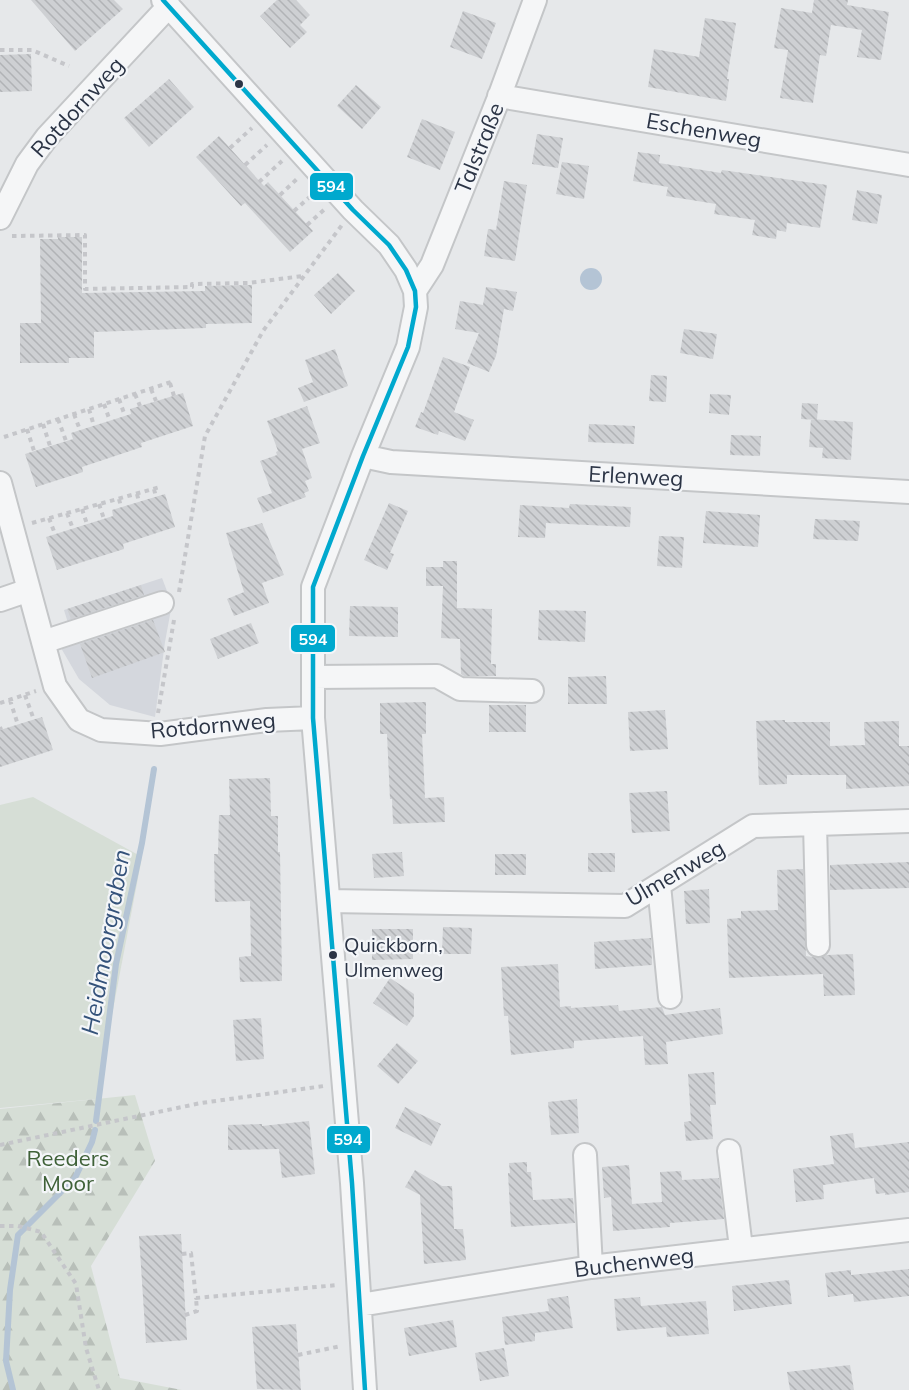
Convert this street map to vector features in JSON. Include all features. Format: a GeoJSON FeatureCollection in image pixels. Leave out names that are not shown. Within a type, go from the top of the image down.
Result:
{"type":"FeatureCollection","features":[{"type":"Feature","properties":{"kind":"street","name":"Talstraße"},"geometry":{"type":"LineString","coordinates":[[415,291],[432,266],[535,0]]}},
{"type":"Feature","properties":{"kind":"street","name":"Rotdornweg"},"geometry":{"type":"LineString","coordinates":[[6,227],[27,164],[52,143],[166,3]]}},
{"type":"Feature","properties":{"kind":"street"},"geometry":{"type":"LineString","coordinates":[[166,3],[353,210],[389,245],[406,270],[415,291],[416,307],[408,347],[313,587],[313,718],[352,1183],[364,1390]]}},
{"type":"Feature","properties":{"kind":"street","name":"Eschenweg"},"geometry":{"type":"LineString","coordinates":[[499,96],[909,165]]}},
{"type":"Feature","properties":{"kind":"street","name":"Erlenweg"},"geometry":{"type":"LineString","coordinates":[[363,456],[391,462],[909,492]]}},
{"type":"Feature","properties":{"kind":"street","name":"Rotdornweg"},"geometry":{"type":"LineString","coordinates":[[0,483],[55,686],[79,720],[100,730],[155,733],[267,720],[313,718]]}},
{"type":"Feature","properties":{"kind":"street"},"geometry":{"type":"LineString","coordinates":[[0,600],[29,590]]}},
{"type":"Feature","properties":{"kind":"street"},"geometry":{"type":"LineString","coordinates":[[43,642],[111,615],[172,606]]}},
{"type":"Feature","properties":{"kind":"street"},"geometry":{"type":"LineString","coordinates":[[313,677],[437,676],[460,689],[532,691]]}},
{"type":"Feature","properties":{"kind":"street","name":"Ulmenweg"},"geometry":{"type":"LineString","coordinates":[[329,901],[625,906],[753,826],[909,820]]}},
{"type":"Feature","properties":{"kind":"street"},"geometry":{"type":"LineString","coordinates":[[815,824],[818,945]]}},
{"type":"Feature","properties":{"kind":"street"},"geometry":{"type":"LineString","coordinates":[[659,885],[670,997]]}},
{"type":"Feature","properties":{"kind":"street"},"geometry":{"type":"LineString","coordinates":[[729,1151],[741,1248]]}},
{"type":"Feature","properties":{"kind":"street"},"geometry":{"type":"LineString","coordinates":[[585,1155],[591,1267]]}},
{"type":"Feature","properties":{"kind":"street","name":"Buchenweg"},"geometry":{"type":"LineString","coordinates":[[360,1305],[591,1267],[909,1230]]}},
{"type":"Feature","properties":{"kind":"path"},"geometry":{"type":"LineString","coordinates":[[0,50],[32,50],[69,66]]}},
{"type":"Feature","properties":{"kind":"path"},"geometry":{"type":"LineString","coordinates":[[230,148],[252,128]]}},
{"type":"Feature","properties":{"kind":"path"},"geometry":{"type":"LineString","coordinates":[[244,165],[268,144]]}},
{"type":"Feature","properties":{"kind":"path"},"geometry":{"type":"LineString","coordinates":[[260,182],[283,161]]}},
{"type":"Feature","properties":{"kind":"path"},"geometry":{"type":"LineString","coordinates":[[280,195],[299,178]]}},
{"type":"Feature","properties":{"kind":"path"},"geometry":{"type":"LineString","coordinates":[[294,211],[314,193]]}},
{"type":"Feature","properties":{"kind":"path"},"geometry":{"type":"LineString","coordinates":[[307,225],[327,208]]}},
{"type":"Feature","properties":{"kind":"path"},"geometry":{"type":"LineString","coordinates":[[155,733],[172,606],[205,436],[263,331],[353,210]]}},
{"type":"Feature","properties":{"kind":"path"},"geometry":{"type":"LineString","coordinates":[[6,227],[85,235],[85,289],[192,287],[192,284],[248,283],[304,276]]}},
{"type":"Feature","properties":{"kind":"path"},"geometry":{"type":"LineString","coordinates":[[4,437],[172,382],[174,396]]}},
{"type":"Feature","properties":{"kind":"path"},"geometry":{"type":"LineString","coordinates":[[151,389],[156,402]]}},
{"type":"Feature","properties":{"kind":"path"},"geometry":{"type":"LineString","coordinates":[[135,394],[140,406]]}},
{"type":"Feature","properties":{"kind":"path"},"geometry":{"type":"LineString","coordinates":[[119,399],[124,416]]}},
{"type":"Feature","properties":{"kind":"path"},"geometry":{"type":"LineString","coordinates":[[104,404],[110,421]]}},
{"type":"Feature","properties":{"kind":"path"},"geometry":{"type":"LineString","coordinates":[[89,409],[94,426]]}},
{"type":"Feature","properties":{"kind":"path"},"geometry":{"type":"LineString","coordinates":[[74,414],[80,430]]}},
{"type":"Feature","properties":{"kind":"path"},"geometry":{"type":"LineString","coordinates":[[58,419],[66,441]]}},
{"type":"Feature","properties":{"kind":"path"},"geometry":{"type":"LineString","coordinates":[[44,424],[50,446]]}},
{"type":"Feature","properties":{"kind":"path"},"geometry":{"type":"LineString","coordinates":[[27,429],[34,451]]}},
{"type":"Feature","properties":{"kind":"path"},"geometry":{"type":"LineString","coordinates":[[25,525],[160,487]]}},
{"type":"Feature","properties":{"kind":"path"},"geometry":{"type":"LineString","coordinates":[[154,489],[156,497]]}},
{"type":"Feature","properties":{"kind":"path"},"geometry":{"type":"LineString","coordinates":[[137,494],[139,502]]}},
{"type":"Feature","properties":{"kind":"path"},"geometry":{"type":"LineString","coordinates":[[118,499],[121,507]]}},
{"type":"Feature","properties":{"kind":"path"},"geometry":{"type":"LineString","coordinates":[[99,504],[104,519]]}},
{"type":"Feature","properties":{"kind":"path"},"geometry":{"type":"LineString","coordinates":[[82,509],[87,524]]}},
{"type":"Feature","properties":{"kind":"path"},"geometry":{"type":"LineString","coordinates":[[67,513],[73,529]]}},
{"type":"Feature","properties":{"kind":"path"},"geometry":{"type":"LineString","coordinates":[[49,518],[55,534]]}},
{"type":"Feature","properties":{"kind":"path"},"geometry":{"type":"LineString","coordinates":[[0,703],[36,691]]}},
{"type":"Feature","properties":{"kind":"path"},"geometry":{"type":"LineString","coordinates":[[25,695],[34,720]]}},
{"type":"Feature","properties":{"kind":"path"},"geometry":{"type":"LineString","coordinates":[[10,700],[18,725]]}},
{"type":"Feature","properties":{"kind":"path"},"geometry":{"type":"LineString","coordinates":[[0,1145],[201,1103],[332,1085]]}},
{"type":"Feature","properties":{"kind":"path"},"geometry":{"type":"LineString","coordinates":[[0,1226],[18,1226],[41,1232],[76,1284],[86,1348],[99,1390]]}},
{"type":"Feature","properties":{"kind":"path"},"geometry":{"type":"LineString","coordinates":[[182,1254],[191,1253],[197,1311],[185,1315]]}},
{"type":"Feature","properties":{"kind":"path"},"geometry":{"type":"LineString","coordinates":[[196,1298],[338,1285]]}},
{"type":"Feature","properties":{"kind":"path"},"geometry":{"type":"LineString","coordinates":[[298,1354],[342,1346]]}},
{"type":"Feature","properties":{"kind":"shaded area"},"geometry":{"type":"Polygon","coordinates":[[[162,578],[172,604],[155,717],[110,705],[79,679],[61,648],[58,628],[68,623],[64,610],[162,578]]]}},
{"type":"Feature","properties":{"kind":"green space"},"geometry":{"type":"Polygon","coordinates":[[[33,797],[142,857],[96,1099],[0,1108],[0,805],[33,797]]]}},
{"type":"Feature","properties":{"kind":"green space","name":"Reeders Moor"},"geometry":{"type":"Polygon","coordinates":[[[135,1095],[155,1161],[91,1266],[120,1378],[182,1390],[0,1390],[0,1109],[135,1095]]]}},
{"type":"Feature","properties":{"kind":"water"},"geometry":{"type":"Polygon","coordinates":[[[591,268],[599,271],[602,279],[599,287],[591,290],[583,287],[580,279],[583,271],[591,268]]]}},
{"type":"Feature","properties":{"kind":"building"},"geometry":{"type":"Polygon","coordinates":[[[31,0],[114,0],[123,9],[75,51],[31,0]]]}},
{"type":"Feature","properties":{"kind":"building"},"geometry":{"type":"Polygon","coordinates":[[[277,0],[296,0],[310,15],[300,25],[307,32],[290,48],[260,16],[277,0]]]}},
{"type":"Feature","properties":{"kind":"building"},"geometry":{"type":"Polygon","coordinates":[[[814,0],[848,0],[847,5],[889,12],[881,60],[857,57],[862,30],[831,25],[826,56],[820,55],[813,103],[780,98],[788,50],[774,48],[781,8],[812,13],[814,0]]]}},
{"type":"Feature","properties":{"kind":"building"},"geometry":{"type":"Polygon","coordinates":[[[463,11],[496,23],[482,59],[450,47],[463,11]]]}},
{"type":"Feature","properties":{"kind":"building"},"geometry":{"type":"Polygon","coordinates":[[[705,18],[736,23],[727,79],[729,79],[726,101],[648,87],[654,49],[699,57],[705,18]]]}},
{"type":"Feature","properties":{"kind":"building"},"geometry":{"type":"Polygon","coordinates":[[[31,54],[32,91],[0,92],[0,55],[31,54]]]}},
{"type":"Feature","properties":{"kind":"building"},"geometry":{"type":"Polygon","coordinates":[[[169,79],[194,107],[149,147],[124,118],[169,79]]]}},
{"type":"Feature","properties":{"kind":"building"},"geometry":{"type":"Polygon","coordinates":[[[356,85],[381,107],[362,129],[337,106],[356,85]]]}},
{"type":"Feature","properties":{"kind":"building"},"geometry":{"type":"Polygon","coordinates":[[[422,119],[455,132],[440,170],[407,157],[422,119]]]}},
{"type":"Feature","properties":{"kind":"building"},"geometry":{"type":"Polygon","coordinates":[[[537,134],[563,138],[558,168],[532,164],[537,134]]]}},
{"type":"Feature","properties":{"kind":"building"},"geometry":{"type":"Polygon","coordinates":[[[219,136],[264,186],[268,182],[313,231],[290,252],[245,203],[241,206],[196,157],[219,136]]]}},
{"type":"Feature","properties":{"kind":"building"},"geometry":{"type":"Polygon","coordinates":[[[638,152],[660,155],[659,163],[721,173],[722,170],[827,185],[820,228],[787,223],[786,232],[777,230],[776,239],[752,235],[755,220],[714,214],[716,204],[666,196],[668,187],[633,181],[638,152]]]}},
{"type":"Feature","properties":{"kind":"building"},"geometry":{"type":"Polygon","coordinates":[[[562,162],[589,166],[584,199],[556,194],[562,162]]]}},
{"type":"Feature","properties":{"kind":"building"},"geometry":{"type":"Polygon","coordinates":[[[504,181],[527,185],[515,261],[484,256],[488,229],[496,230],[504,181]]]}},
{"type":"Feature","properties":{"kind":"building"},"geometry":{"type":"Polygon","coordinates":[[[857,190],[882,195],[877,224],[852,220],[857,190]]]}},
{"type":"Feature","properties":{"kind":"building"},"geometry":{"type":"Polygon","coordinates":[[[58,237],[82,237],[82,293],[205,291],[205,286],[252,285],[252,323],[206,324],[206,328],[94,332],[94,358],[69,358],[69,363],[20,363],[20,323],[41,323],[40,239],[58,239],[58,237]]]}},
{"type":"Feature","properties":{"kind":"building"},"geometry":{"type":"Polygon","coordinates":[[[338,273],[355,291],[331,314],[314,295],[338,273]]]}},
{"type":"Feature","properties":{"kind":"building"},"geometry":{"type":"Polygon","coordinates":[[[486,287],[517,292],[513,311],[504,309],[496,356],[489,372],[467,363],[479,333],[455,329],[460,301],[483,305],[486,287]]]}},
{"type":"Feature","properties":{"kind":"building"},"geometry":{"type":"Polygon","coordinates":[[[684,329],[717,334],[713,359],[680,353],[684,329]]]}},
{"type":"Feature","properties":{"kind":"building"},"geometry":{"type":"Polygon","coordinates":[[[335,349],[348,386],[304,402],[298,388],[313,382],[305,360],[335,349]]]}},
{"type":"Feature","properties":{"kind":"building"},"geometry":{"type":"Polygon","coordinates":[[[443,357],[470,367],[454,412],[474,420],[465,441],[439,431],[438,435],[415,427],[421,412],[423,413],[443,357]]]}},
{"type":"Feature","properties":{"kind":"building"},"geometry":{"type":"Polygon","coordinates":[[[651,375],[667,376],[666,402],[649,401],[651,375]]]}},
{"type":"Feature","properties":{"kind":"building"},"geometry":{"type":"Polygon","coordinates":[[[183,393],[193,426],[141,443],[142,447],[82,467],[83,472],[36,487],[25,454],[73,439],[71,433],[131,414],[130,409],[183,393]]]}},
{"type":"Feature","properties":{"kind":"building"},"geometry":{"type":"Polygon","coordinates":[[[710,394],[731,395],[729,415],[709,413],[710,394]]]}},
{"type":"Feature","properties":{"kind":"building"},"geometry":{"type":"Polygon","coordinates":[[[802,403],[818,404],[817,420],[801,419],[802,403]]]}},
{"type":"Feature","properties":{"kind":"building"},"geometry":{"type":"Polygon","coordinates":[[[307,406],[320,443],[302,449],[312,478],[305,481],[309,491],[304,493],[306,497],[263,513],[257,498],[272,493],[260,461],[277,455],[278,451],[267,421],[307,406]]]}},
{"type":"Feature","properties":{"kind":"building"},"geometry":{"type":"Polygon","coordinates":[[[811,419],[853,422],[851,460],[822,458],[823,448],[809,447],[811,419]]]}},
{"type":"Feature","properties":{"kind":"building"},"geometry":{"type":"Polygon","coordinates":[[[589,424],[635,426],[634,444],[588,442],[589,424]]]}},
{"type":"Feature","properties":{"kind":"building"},"geometry":{"type":"Polygon","coordinates":[[[731,435],[761,436],[760,456],[730,455],[731,435]]]}},
{"type":"Feature","properties":{"kind":"building"},"geometry":{"type":"Polygon","coordinates":[[[165,494],[175,527],[123,544],[124,549],[57,570],[46,537],[113,516],[112,510],[165,494]]]}},
{"type":"Feature","properties":{"kind":"building"},"geometry":{"type":"Polygon","coordinates":[[[389,503],[408,511],[390,553],[394,554],[387,570],[364,560],[389,503]]]}},
{"type":"Feature","properties":{"kind":"building"},"geometry":{"type":"Polygon","coordinates":[[[570,504],[631,507],[630,527],[546,523],[545,538],[518,537],[520,505],[569,508],[570,504]]]}},
{"type":"Feature","properties":{"kind":"building"},"geometry":{"type":"Polygon","coordinates":[[[706,511],[760,515],[758,547],[703,543],[706,511]]]}},
{"type":"Feature","properties":{"kind":"building"},"geometry":{"type":"Polygon","coordinates":[[[815,519],[860,521],[858,541],[813,539],[815,519]]]}},
{"type":"Feature","properties":{"kind":"building"},"geometry":{"type":"Polygon","coordinates":[[[262,523],[284,575],[262,583],[269,603],[234,616],[227,599],[244,592],[226,533],[262,523]]]}},
{"type":"Feature","properties":{"kind":"building"},"geometry":{"type":"Polygon","coordinates":[[[659,536],[684,537],[682,568],[657,566],[659,536]]]}},
{"type":"Feature","properties":{"kind":"building"},"geometry":{"type":"Polygon","coordinates":[[[443,561],[457,561],[457,608],[492,609],[491,664],[496,664],[496,676],[464,676],[461,674],[460,639],[441,638],[443,586],[426,586],[426,567],[443,567],[443,561]]]}},
{"type":"Feature","properties":{"kind":"building"},"geometry":{"type":"Polygon","coordinates":[[[141,585],[144,595],[71,619],[67,609],[141,585]]]}},
{"type":"Feature","properties":{"kind":"building"},"geometry":{"type":"Polygon","coordinates":[[[350,606],[398,607],[398,637],[349,636],[350,606]]]}},
{"type":"Feature","properties":{"kind":"building"},"geometry":{"type":"Polygon","coordinates":[[[539,610],[586,611],[585,642],[538,640],[539,610]]]}},
{"type":"Feature","properties":{"kind":"building"},"geometry":{"type":"Polygon","coordinates":[[[153,620],[165,652],[92,678],[80,644],[153,620]]]}},
{"type":"Feature","properties":{"kind":"building"},"geometry":{"type":"Polygon","coordinates":[[[251,623],[259,643],[218,659],[210,639],[251,623]]]}},
{"type":"Feature","properties":{"kind":"building"},"geometry":{"type":"Polygon","coordinates":[[[606,676],[607,704],[568,704],[568,677],[606,676]]]}},
{"type":"Feature","properties":{"kind":"building"},"geometry":{"type":"Polygon","coordinates":[[[426,702],[426,734],[422,734],[425,798],[444,797],[445,822],[393,824],[387,734],[380,734],[380,703],[426,702]]]}},
{"type":"Feature","properties":{"kind":"building"},"geometry":{"type":"Polygon","coordinates":[[[489,705],[526,705],[526,732],[489,732],[489,705]]]}},
{"type":"Feature","properties":{"kind":"building"},"geometry":{"type":"Polygon","coordinates":[[[665,710],[668,749],[630,751],[628,712],[665,710]]]}},
{"type":"Feature","properties":{"kind":"building"},"geometry":{"type":"Polygon","coordinates":[[[42,717],[53,750],[0,767],[0,730],[42,717]]]}},
{"type":"Feature","properties":{"kind":"building"},"geometry":{"type":"Polygon","coordinates":[[[785,720],[785,722],[830,722],[830,746],[865,745],[864,722],[899,721],[899,746],[909,746],[909,786],[846,789],[846,775],[787,775],[787,784],[759,785],[756,721],[785,720]]]}},
{"type":"Feature","properties":{"kind":"building"},"geometry":{"type":"Polygon","coordinates":[[[270,778],[271,816],[278,816],[282,981],[240,982],[239,957],[251,956],[250,901],[215,902],[214,854],[218,854],[219,815],[230,815],[229,779],[270,778]]]}},
{"type":"Feature","properties":{"kind":"building"},"geometry":{"type":"Polygon","coordinates":[[[667,791],[670,831],[632,833],[629,793],[667,791]]]}},
{"type":"Feature","properties":{"kind":"building"},"geometry":{"type":"Polygon","coordinates":[[[402,852],[404,876],[374,878],[372,854],[402,852]]]}},
{"type":"Feature","properties":{"kind":"building"},"geometry":{"type":"Polygon","coordinates":[[[588,853],[615,853],[615,872],[588,872],[588,853]]]}},
{"type":"Feature","properties":{"kind":"building"},"geometry":{"type":"Polygon","coordinates":[[[495,854],[526,854],[526,875],[495,875],[495,854]]]}},
{"type":"Feature","properties":{"kind":"building"},"geometry":{"type":"Polygon","coordinates":[[[909,862],[909,888],[830,890],[830,865],[909,862]]]}},
{"type":"Feature","properties":{"kind":"building"},"geometry":{"type":"Polygon","coordinates":[[[803,869],[806,956],[819,958],[827,955],[853,954],[855,995],[824,996],[823,974],[729,978],[727,919],[741,918],[741,911],[778,910],[777,870],[803,869]]]}},
{"type":"Feature","properties":{"kind":"building"},"geometry":{"type":"Polygon","coordinates":[[[709,889],[710,923],[686,924],[684,891],[709,889]]]}},
{"type":"Feature","properties":{"kind":"building"},"geometry":{"type":"Polygon","coordinates":[[[443,927],[472,928],[471,954],[442,954],[443,927]]]}},
{"type":"Feature","properties":{"kind":"building"},"geometry":{"type":"Polygon","coordinates":[[[372,929],[413,929],[413,959],[372,960],[372,929]]]}},
{"type":"Feature","properties":{"kind":"building"},"geometry":{"type":"Polygon","coordinates":[[[651,938],[652,965],[595,969],[594,942],[651,938]]]}},
{"type":"Feature","properties":{"kind":"building"},"geometry":{"type":"Polygon","coordinates":[[[558,964],[560,1007],[618,1005],[619,1011],[662,1007],[665,1015],[720,1008],[723,1034],[666,1042],[668,1064],[645,1065],[643,1036],[574,1041],[574,1048],[511,1055],[508,1016],[504,1016],[501,967],[558,964]]]}},
{"type":"Feature","properties":{"kind":"building"},"geometry":{"type":"Polygon","coordinates":[[[390,978],[414,994],[414,1016],[407,1026],[373,1003],[390,978]]]}},
{"type":"Feature","properties":{"kind":"building"},"geometry":{"type":"Polygon","coordinates":[[[261,1018],[264,1059],[236,1061],[233,1020],[261,1018]]]}},
{"type":"Feature","properties":{"kind":"building"},"geometry":{"type":"Polygon","coordinates":[[[397,1043],[418,1061],[398,1084],[377,1066],[397,1043]]]}},
{"type":"Feature","properties":{"kind":"building"},"geometry":{"type":"Polygon","coordinates":[[[714,1072],[716,1105],[710,1105],[713,1139],[686,1141],[684,1122],[691,1121],[688,1074],[714,1072]]]}},
{"type":"Feature","properties":{"kind":"building"},"geometry":{"type":"Polygon","coordinates":[[[577,1099],[579,1133],[551,1135],[548,1102],[577,1099]]]}},
{"type":"Feature","properties":{"kind":"building"},"geometry":{"type":"Polygon","coordinates":[[[405,1107],[441,1124],[431,1146],[395,1128],[405,1107]]]}},
{"type":"Feature","properties":{"kind":"building"},"geometry":{"type":"Polygon","coordinates":[[[309,1121],[315,1174],[282,1178],[279,1149],[228,1150],[228,1125],[262,1124],[262,1126],[309,1121]]]}},
{"type":"Feature","properties":{"kind":"building"},"geometry":{"type":"Polygon","coordinates":[[[853,1133],[855,1148],[909,1142],[909,1192],[876,1194],[874,1178],[823,1185],[824,1199],[796,1202],[793,1169],[834,1164],[830,1136],[853,1133]]]}},
{"type":"Feature","properties":{"kind":"building"},"geometry":{"type":"Polygon","coordinates":[[[527,1162],[527,1172],[531,1172],[533,1200],[573,1198],[575,1223],[511,1227],[509,1163],[527,1162]]]}},
{"type":"Feature","properties":{"kind":"building"},"geometry":{"type":"Polygon","coordinates":[[[629,1165],[632,1204],[662,1202],[660,1172],[681,1171],[682,1180],[719,1178],[724,1219],[670,1223],[670,1227],[613,1231],[611,1197],[604,1198],[602,1167],[629,1165]]]}},
{"type":"Feature","properties":{"kind":"building"},"geometry":{"type":"Polygon","coordinates":[[[415,1170],[442,1186],[452,1186],[454,1229],[463,1229],[466,1260],[424,1264],[420,1195],[405,1187],[415,1170]]]}},
{"type":"Feature","properties":{"kind":"building"},"geometry":{"type":"Polygon","coordinates":[[[181,1234],[187,1340],[146,1343],[139,1236],[181,1234]]]}},
{"type":"Feature","properties":{"kind":"building"},"geometry":{"type":"Polygon","coordinates":[[[909,1269],[909,1296],[854,1302],[853,1294],[828,1297],[825,1273],[851,1270],[851,1275],[909,1269]]]}},
{"type":"Feature","properties":{"kind":"building"},"geometry":{"type":"Polygon","coordinates":[[[789,1280],[792,1304],[734,1311],[732,1286],[789,1280]]]}},
{"type":"Feature","properties":{"kind":"building"},"geometry":{"type":"Polygon","coordinates":[[[568,1296],[573,1328],[535,1333],[535,1341],[505,1345],[502,1317],[549,1311],[547,1299],[568,1296]]]}},
{"type":"Feature","properties":{"kind":"building"},"geometry":{"type":"Polygon","coordinates":[[[640,1297],[641,1306],[706,1301],[709,1334],[667,1337],[666,1327],[617,1331],[614,1299],[640,1297]]]}},
{"type":"Feature","properties":{"kind":"building"},"geometry":{"type":"Polygon","coordinates":[[[453,1320],[457,1347],[409,1356],[404,1328],[453,1320]]]}},
{"type":"Feature","properties":{"kind":"building"},"geometry":{"type":"Polygon","coordinates":[[[296,1324],[301,1390],[257,1389],[252,1327],[296,1324]]]}},
{"type":"Feature","properties":{"kind":"building"},"geometry":{"type":"Polygon","coordinates":[[[504,1348],[509,1376],[480,1381],[475,1353],[504,1348]]]}},
{"type":"Feature","properties":{"kind":"building"},"geometry":{"type":"Polygon","coordinates":[[[850,1365],[854,1390],[790,1390],[787,1372],[850,1365]]]}},
{"type":"Feature","properties":{"kind":"waterway","name":"Heidmoorgraben"},"geometry":{"type":"LineString","coordinates":[[96,1121],[116,964],[142,843],[154,769]]}},
{"type":"Feature","properties":{"kind":"waterway","name":"Heidmoorgraben"},"geometry":{"type":"LineString","coordinates":[[13,1390],[6,1361],[10,1290],[18,1235],[75,1178],[92,1142],[95,1130]]}},
{"type":"Feature","properties":{"kind":"transit line","name":"594"},"geometry":{"type":"LineString","coordinates":[[163,0],[353,210],[389,245],[406,270],[415,291],[416,307],[408,347],[313,587],[313,718],[352,1183],[365,1390]]}},
{"type":"Feature","properties":{"kind":"place","name":"Quickborn, Ulmenweg"},"geometry":{"type":"Point","coordinates":[333,955]}}]}
